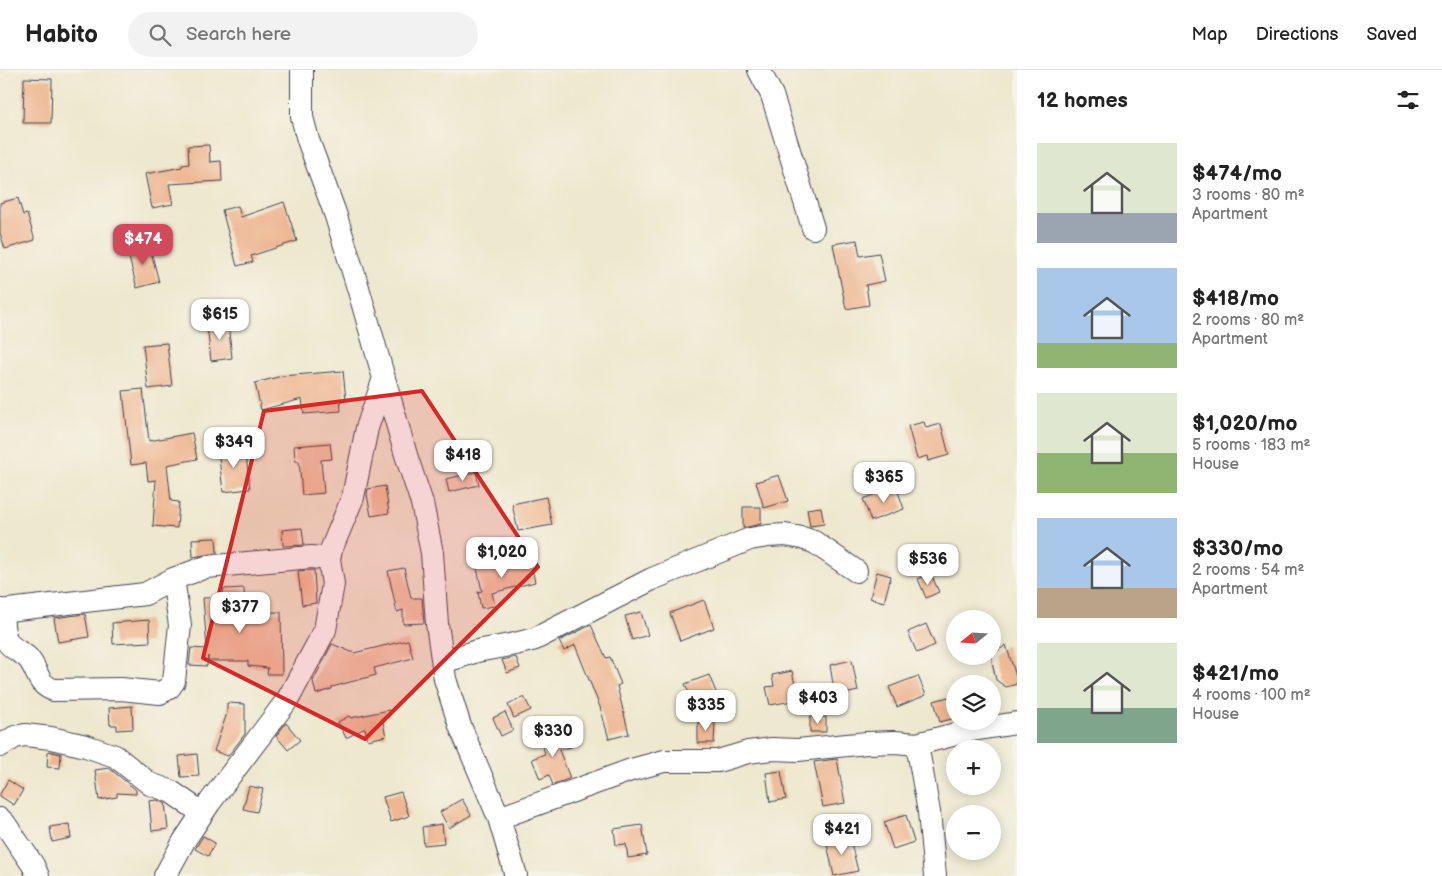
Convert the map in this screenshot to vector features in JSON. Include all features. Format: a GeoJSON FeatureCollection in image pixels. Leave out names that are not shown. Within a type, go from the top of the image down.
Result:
{"type":"FeatureCollection","features":[{"type":"Feature","properties":{"kind":"street"},"geometry":{"type":"LineString","coordinates":[[302,70],[302,116],[308,140],[335,213],[406,455],[422,503],[432,553],[437,624],[445,679],[460,726],[499,818],[516,876]]}},
{"type":"Feature","properties":{"kind":"street"},"geometry":{"type":"LineString","coordinates":[[759,70],[772,95],[813,228]]}},
{"type":"Feature","properties":{"kind":"street"},"geometry":{"type":"LineString","coordinates":[[165,876],[184,840],[202,813],[288,699],[325,630],[333,584],[328,559],[353,498],[367,428],[384,378]]}},
{"type":"Feature","properties":{"kind":"street"},"geometry":{"type":"LineString","coordinates":[[443,662],[477,651],[535,639],[652,579],[750,539],[785,535],[802,538],[814,542],[856,571]]}},
{"type":"Feature","properties":{"kind":"street"},"geometry":{"type":"LineString","coordinates":[[173,579],[180,625],[174,681],[169,688],[160,693],[121,689],[54,690],[46,687],[40,682],[27,657],[8,643],[4,633],[1,610],[146,594],[173,579],[206,567],[311,557],[328,559]]}},
{"type":"Feature","properties":{"kind":"street"},"geometry":{"type":"LineString","coordinates":[[499,818],[631,770],[664,761],[718,760],[748,752],[772,749],[798,750],[895,742],[917,744],[972,730],[1017,723]]}},
{"type":"Feature","properties":{"kind":"street"},"geometry":{"type":"LineString","coordinates":[[0,746],[15,737],[25,735],[86,746],[115,756],[150,784],[170,791],[202,813]]}},
{"type":"Feature","properties":{"kind":"street"},"geometry":{"type":"LineString","coordinates":[[917,744],[929,812],[935,876]]}},
{"type":"Feature","properties":{"kind":"street"},"geometry":{"type":"LineString","coordinates":[[0,819],[33,865],[38,876]]}},
{"type":"Feature","properties":{"kind":"highlighted area"},"geometry":{"type":"Polygon","coordinates":[[[422,391],[538,567],[365,739],[203,658],[264,411],[422,391]]]}},
{"type":"Feature","properties":{"kind":"building"},"geometry":{"type":"Polygon","coordinates":[[[24,78],[52,79],[51,123],[23,123],[24,78]]]}},
{"type":"Feature","properties":{"kind":"building"},"geometry":{"type":"Polygon","coordinates":[[[209,145],[210,162],[221,161],[222,181],[169,184],[173,204],[152,208],[145,174],[189,164],[188,146],[209,145]]]}},
{"type":"Feature","properties":{"kind":"building"},"geometry":{"type":"Polygon","coordinates":[[[18,198],[23,215],[27,214],[35,240],[5,249],[0,233],[0,203],[18,198]]]}},
{"type":"Feature","properties":{"kind":"building"},"geometry":{"type":"Polygon","coordinates":[[[284,202],[297,241],[251,256],[253,262],[237,266],[222,210],[238,206],[241,217],[284,202]]]}},
{"type":"Feature","properties":{"kind":"building"},"geometry":{"type":"Polygon","coordinates":[[[857,240],[860,256],[879,253],[885,281],[866,285],[869,305],[846,309],[833,244],[857,240]]]}},
{"type":"Feature","properties":{"kind":"building"},"geometry":{"type":"Polygon","coordinates":[[[149,244],[159,282],[137,288],[127,250],[149,244]]]}},
{"type":"Feature","properties":{"kind":"building"},"geometry":{"type":"Polygon","coordinates":[[[228,322],[232,358],[211,361],[207,325],[228,322]]]}},
{"type":"Feature","properties":{"kind":"building"},"geometry":{"type":"Polygon","coordinates":[[[167,343],[172,386],[148,389],[143,345],[167,343]]]}},
{"type":"Feature","properties":{"kind":"building"},"geometry":{"type":"Polygon","coordinates":[[[343,371],[346,400],[340,401],[341,411],[304,414],[302,399],[261,410],[255,383],[282,376],[343,371]]]}},
{"type":"Feature","properties":{"kind":"building"},"geometry":{"type":"Polygon","coordinates":[[[143,389],[149,441],[192,433],[197,459],[167,465],[171,501],[179,502],[177,528],[153,526],[156,480],[148,481],[146,463],[131,465],[123,391],[143,389]]]}},
{"type":"Feature","properties":{"kind":"building"},"geometry":{"type":"Polygon","coordinates":[[[924,422],[926,428],[941,424],[949,455],[928,461],[927,456],[917,459],[908,426],[924,422]]]}},
{"type":"Feature","properties":{"kind":"building"},"geometry":{"type":"Polygon","coordinates":[[[330,443],[332,459],[321,460],[324,493],[302,495],[299,461],[295,461],[294,446],[330,443]]]}},
{"type":"Feature","properties":{"kind":"building"},"geometry":{"type":"Polygon","coordinates":[[[245,446],[250,489],[223,492],[218,449],[245,446]]]}},
{"type":"Feature","properties":{"kind":"building"},"geometry":{"type":"Polygon","coordinates":[[[476,472],[479,485],[449,492],[446,479],[476,472]]]}},
{"type":"Feature","properties":{"kind":"building"},"geometry":{"type":"Polygon","coordinates":[[[779,475],[788,501],[764,508],[756,482],[779,475]]]}},
{"type":"Feature","properties":{"kind":"building"},"geometry":{"type":"Polygon","coordinates":[[[385,486],[389,513],[371,516],[367,494],[368,489],[385,486]]]}},
{"type":"Feature","properties":{"kind":"building"},"geometry":{"type":"Polygon","coordinates":[[[896,486],[904,509],[871,521],[863,499],[896,486]]]}},
{"type":"Feature","properties":{"kind":"building"},"geometry":{"type":"Polygon","coordinates":[[[546,497],[552,525],[518,531],[512,504],[546,497]]]}},
{"type":"Feature","properties":{"kind":"building"},"geometry":{"type":"Polygon","coordinates":[[[743,507],[761,507],[761,524],[743,528],[743,507]]]}},
{"type":"Feature","properties":{"kind":"building"},"geometry":{"type":"Polygon","coordinates":[[[821,507],[824,524],[810,526],[807,509],[821,507]]]}},
{"type":"Feature","properties":{"kind":"building"},"geometry":{"type":"Polygon","coordinates":[[[302,528],[304,545],[283,546],[282,530],[302,528]]]}},
{"type":"Feature","properties":{"kind":"building"},"geometry":{"type":"Polygon","coordinates":[[[216,538],[217,553],[193,557],[192,539],[216,538]]]}},
{"type":"Feature","properties":{"kind":"building"},"geometry":{"type":"Polygon","coordinates":[[[491,559],[493,568],[530,559],[535,582],[492,593],[495,606],[481,608],[478,592],[482,591],[476,563],[491,559]]]}},
{"type":"Feature","properties":{"kind":"building"},"geometry":{"type":"Polygon","coordinates":[[[404,568],[411,598],[422,598],[424,623],[403,624],[403,610],[397,612],[388,571],[404,568]]]}},
{"type":"Feature","properties":{"kind":"building"},"geometry":{"type":"Polygon","coordinates":[[[314,570],[316,603],[302,605],[298,571],[314,570]]]}},
{"type":"Feature","properties":{"kind":"building"},"geometry":{"type":"Polygon","coordinates":[[[877,572],[891,576],[884,602],[870,598],[877,572]]]}},
{"type":"Feature","properties":{"kind":"building"},"geometry":{"type":"Polygon","coordinates":[[[931,574],[939,592],[926,598],[918,579],[931,574]]]}},
{"type":"Feature","properties":{"kind":"building"},"geometry":{"type":"Polygon","coordinates":[[[244,588],[245,613],[281,612],[282,674],[267,674],[268,668],[248,666],[248,661],[208,661],[208,656],[207,666],[189,665],[191,648],[207,649],[203,598],[224,597],[223,589],[244,588]]]}},
{"type":"Feature","properties":{"kind":"building"},"geometry":{"type":"Polygon","coordinates":[[[704,600],[714,628],[680,641],[670,613],[704,600]]]}},
{"type":"Feature","properties":{"kind":"building"},"geometry":{"type":"Polygon","coordinates":[[[641,612],[648,635],[632,640],[625,616],[641,612]]]}},
{"type":"Feature","properties":{"kind":"building"},"geometry":{"type":"Polygon","coordinates":[[[85,614],[89,637],[58,642],[54,618],[85,614]]]}},
{"type":"Feature","properties":{"kind":"building"},"geometry":{"type":"Polygon","coordinates":[[[149,620],[150,642],[113,644],[112,623],[149,620]]]}},
{"type":"Feature","properties":{"kind":"building"},"geometry":{"type":"Polygon","coordinates":[[[926,624],[935,645],[917,653],[908,632],[926,624]]]}},
{"type":"Feature","properties":{"kind":"building"},"geometry":{"type":"Polygon","coordinates":[[[591,625],[606,658],[610,657],[621,684],[617,686],[629,734],[609,739],[600,707],[575,645],[564,651],[559,641],[591,625]]]}},
{"type":"Feature","properties":{"kind":"building"},"geometry":{"type":"Polygon","coordinates":[[[408,640],[413,658],[374,668],[376,675],[332,687],[332,689],[316,694],[313,681],[332,644],[354,653],[408,640]]]}},
{"type":"Feature","properties":{"kind":"building"},"geometry":{"type":"Polygon","coordinates":[[[1006,645],[1017,684],[1006,687],[1001,684],[1001,675],[995,675],[993,665],[1001,665],[1001,649],[1006,645]]]}},
{"type":"Feature","properties":{"kind":"building"},"geometry":{"type":"Polygon","coordinates":[[[516,657],[520,668],[507,673],[502,660],[516,657]]]}},
{"type":"Feature","properties":{"kind":"building"},"geometry":{"type":"Polygon","coordinates":[[[852,660],[858,691],[835,696],[830,665],[852,660]]]}},
{"type":"Feature","properties":{"kind":"building"},"geometry":{"type":"Polygon","coordinates":[[[792,671],[798,700],[770,705],[766,687],[774,686],[772,675],[792,671]]]}},
{"type":"Feature","properties":{"kind":"building"},"geometry":{"type":"Polygon","coordinates":[[[709,675],[718,697],[694,706],[685,684],[709,675]]]}},
{"type":"Feature","properties":{"kind":"building"},"geometry":{"type":"Polygon","coordinates":[[[918,676],[926,695],[897,707],[889,687],[918,676]]]}},
{"type":"Feature","properties":{"kind":"building"},"geometry":{"type":"Polygon","coordinates":[[[524,697],[531,710],[514,718],[508,705],[524,697]]]}},
{"type":"Feature","properties":{"kind":"building"},"geometry":{"type":"Polygon","coordinates":[[[946,698],[946,720],[940,722],[934,701],[946,698]]]}},
{"type":"Feature","properties":{"kind":"building"},"geometry":{"type":"Polygon","coordinates":[[[227,703],[245,704],[245,734],[228,756],[214,751],[227,713],[227,703]]]}},
{"type":"Feature","properties":{"kind":"building"},"geometry":{"type":"Polygon","coordinates":[[[132,706],[133,729],[117,730],[117,725],[110,725],[109,708],[132,706]]]}},
{"type":"Feature","properties":{"kind":"building"},"geometry":{"type":"Polygon","coordinates":[[[389,710],[391,714],[382,718],[386,736],[368,740],[365,728],[346,738],[338,722],[349,716],[351,718],[389,710]]]}},
{"type":"Feature","properties":{"kind":"building"},"geometry":{"type":"Polygon","coordinates":[[[505,712],[513,730],[501,736],[493,718],[505,712]]]}},
{"type":"Feature","properties":{"kind":"building"},"geometry":{"type":"Polygon","coordinates":[[[810,717],[826,717],[826,732],[810,732],[810,717]]]}},
{"type":"Feature","properties":{"kind":"building"},"geometry":{"type":"Polygon","coordinates":[[[698,721],[715,721],[714,743],[698,743],[698,721]]]}},
{"type":"Feature","properties":{"kind":"building"},"geometry":{"type":"Polygon","coordinates":[[[286,723],[300,740],[288,750],[276,736],[286,723]]]}},
{"type":"Feature","properties":{"kind":"building"},"geometry":{"type":"Polygon","coordinates":[[[566,731],[571,747],[559,750],[570,778],[553,785],[549,775],[540,779],[532,759],[545,754],[540,738],[566,731]]]}},
{"type":"Feature","properties":{"kind":"building"},"geometry":{"type":"Polygon","coordinates":[[[48,751],[61,754],[60,768],[47,767],[48,751]]]}},
{"type":"Feature","properties":{"kind":"building"},"geometry":{"type":"Polygon","coordinates":[[[197,754],[199,776],[181,777],[179,756],[197,754]]]}},
{"type":"Feature","properties":{"kind":"building"},"geometry":{"type":"Polygon","coordinates":[[[837,759],[845,803],[823,807],[814,762],[837,759]]]}},
{"type":"Feature","properties":{"kind":"building"},"geometry":{"type":"Polygon","coordinates":[[[109,768],[136,790],[136,794],[117,793],[117,797],[99,800],[95,770],[109,768]]]}},
{"type":"Feature","properties":{"kind":"building"},"geometry":{"type":"Polygon","coordinates":[[[781,771],[786,799],[770,802],[766,773],[781,771]]]}},
{"type":"Feature","properties":{"kind":"building"},"geometry":{"type":"Polygon","coordinates":[[[8,780],[23,790],[14,805],[0,796],[8,780]]]}},
{"type":"Feature","properties":{"kind":"building"},"geometry":{"type":"Polygon","coordinates":[[[249,786],[263,789],[257,812],[243,809],[249,786]]]}},
{"type":"Feature","properties":{"kind":"building"},"geometry":{"type":"Polygon","coordinates":[[[401,792],[409,816],[391,822],[383,797],[401,792]]]}},
{"type":"Feature","properties":{"kind":"building"},"geometry":{"type":"Polygon","coordinates":[[[462,799],[471,815],[449,828],[440,812],[462,799]]]}},
{"type":"Feature","properties":{"kind":"building"},"geometry":{"type":"Polygon","coordinates":[[[157,800],[165,803],[168,829],[152,831],[149,801],[157,800]]]}},
{"type":"Feature","properties":{"kind":"building"},"geometry":{"type":"Polygon","coordinates":[[[906,815],[914,842],[893,849],[884,822],[906,815]]]}},
{"type":"Feature","properties":{"kind":"building"},"geometry":{"type":"Polygon","coordinates":[[[69,824],[71,838],[52,842],[50,827],[69,824]]]}},
{"type":"Feature","properties":{"kind":"building"},"geometry":{"type":"Polygon","coordinates":[[[442,824],[444,843],[424,845],[422,827],[442,824]]]}},
{"type":"Feature","properties":{"kind":"building"},"geometry":{"type":"Polygon","coordinates":[[[642,825],[647,855],[628,858],[626,844],[616,845],[614,829],[642,825]]]}},
{"type":"Feature","properties":{"kind":"building"},"geometry":{"type":"Polygon","coordinates":[[[849,835],[858,871],[834,876],[826,840],[849,835]]]}},
{"type":"Feature","properties":{"kind":"building"},"geometry":{"type":"Polygon","coordinates":[[[203,836],[215,843],[208,856],[195,849],[203,836]]]}}]}
